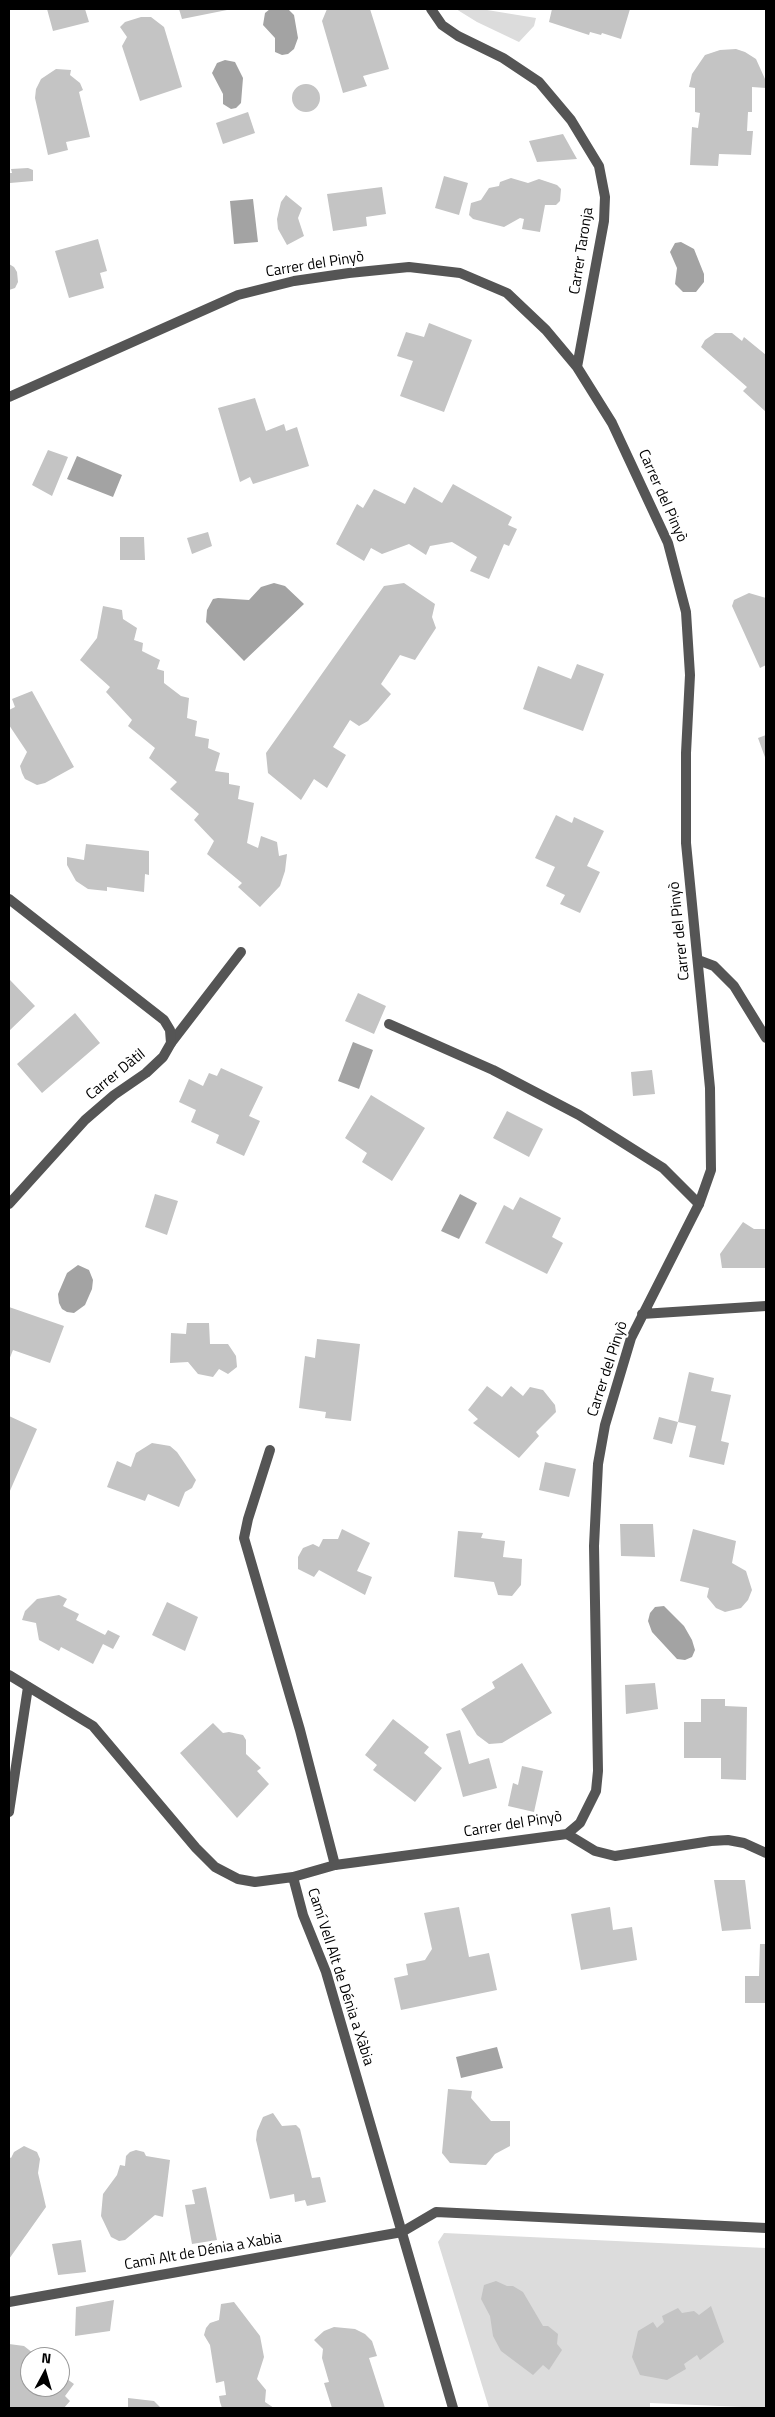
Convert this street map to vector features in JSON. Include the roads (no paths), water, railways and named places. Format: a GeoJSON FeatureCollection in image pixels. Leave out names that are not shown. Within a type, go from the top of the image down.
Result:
{"type":"FeatureCollection","features":[{"type":"Feature","properties":{"kind":"street","name":"Carrer Taronja"},"geometry":{"type":"LineString","coordinates":[[430,9],[442,25],[458,36],[503,58],[539,82],[571,120],[599,166],[605,197],[604,221],[577,367]]}},
{"type":"Feature","properties":{"kind":"street","name":"Carrer del Pinyò"},"geometry":{"type":"LineString","coordinates":[[9,397],[238,295],[294,280],[409,267],[460,273],[507,293],[546,330],[577,367],[612,423],[668,543],[686,612],[690,674],[686,752],[686,843],[710,1088],[711,1170],[699,1204],[631,1338],[605,1425],[598,1464],[594,1546],[598,1771],[596,1790],[580,1823],[567,1834],[335,1865],[293,1877]]}},
{"type":"Feature","properties":{"kind":"street"},"geometry":{"type":"LineString","coordinates":[[9,899],[164,1020],[170,1030],[171,1043]]}},
{"type":"Feature","properties":{"kind":"street","name":"Carrer Dàtil"},"geometry":{"type":"LineString","coordinates":[[9,1204],[85,1120],[114,1095],[146,1073],[162,1057],[241,952]]}},
{"type":"Feature","properties":{"kind":"street"},"geometry":{"type":"LineString","coordinates":[[698,960],[714,966],[734,986],[766,1038]]}},
{"type":"Feature","properties":{"kind":"street"},"geometry":{"type":"LineString","coordinates":[[389,1024],[493,1070],[579,1115],[663,1168],[699,1204]]}},
{"type":"Feature","properties":{"kind":"street"},"geometry":{"type":"LineString","coordinates":[[642,1314],[766,1306]]}},
{"type":"Feature","properties":{"kind":"street"},"geometry":{"type":"LineString","coordinates":[[270,1450],[248,1519],[244,1538],[300,1730],[335,1865]]}},
{"type":"Feature","properties":{"kind":"street","name":"Camí Vell Alt de Dénia a Xàbia"},"geometry":{"type":"LineString","coordinates":[[9,1675],[93,1726],[196,1848],[215,1867],[238,1879],[255,1882],[293,1877],[303,1915],[326,1972],[453,2408]]}},
{"type":"Feature","properties":{"kind":"street"},"geometry":{"type":"LineString","coordinates":[[9,1812],[28,1687]]}},
{"type":"Feature","properties":{"kind":"street"},"geometry":{"type":"LineString","coordinates":[[567,1834],[596,1851],[615,1856],[728,1840],[766,1853]]}},
{"type":"Feature","properties":{"kind":"street"},"geometry":{"type":"LineString","coordinates":[[402,2232],[436,2212],[766,2228]]}},
{"type":"Feature","properties":{"kind":"street","name":"Camì Alt de Dénia a Xabia"},"geometry":{"type":"LineString","coordinates":[[9,2302],[402,2232]]}}]}
